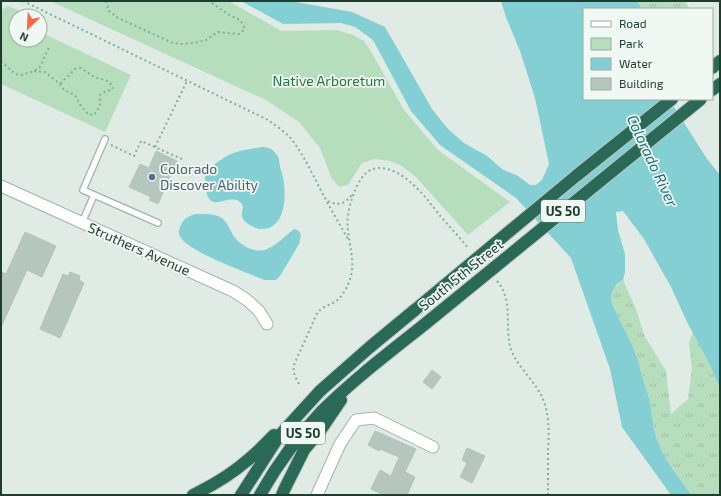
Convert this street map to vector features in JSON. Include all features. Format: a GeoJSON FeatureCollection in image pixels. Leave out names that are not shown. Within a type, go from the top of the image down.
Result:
{"type":"FeatureCollection","features":[{"type":"Feature","properties":{"kind":"highway","name":"South 5th Street"},"geometry":{"type":"LineString","coordinates":[[242,495],[279,436],[320,391],[336,376],[576,176],[671,100]]}},
{"type":"Feature","properties":{"kind":"highway","name":"South 5th Street"},"geometry":{"type":"LineString","coordinates":[[260,495],[294,443],[322,412],[356,380],[701,100]]}},
{"type":"Feature","properties":{"kind":"highway"},"geometry":{"type":"LineString","coordinates":[[282,495],[304,450],[356,380]]}},
{"type":"Feature","properties":{"kind":"highway"},"geometry":{"type":"LineString","coordinates":[[194,495],[216,483],[244,464],[310,402]]}},
{"type":"Feature","properties":{"kind":"street","name":"Struthers Avenue"},"geometry":{"type":"LineString","coordinates":[[1,186],[233,291],[247,300],[259,311],[267,324]]}},
{"type":"Feature","properties":{"kind":"street"},"geometry":{"type":"LineString","coordinates":[[317,495],[340,444],[356,420],[374,418],[433,448]]}},
{"type":"Feature","properties":{"kind":"lane"},"geometry":{"type":"LineString","coordinates":[[104,140],[83,190],[158,223]]}},
{"type":"Feature","properties":{"kind":"lane"},"geometry":{"type":"LineString","coordinates":[[82,223],[94,195]]}},
{"type":"Feature","properties":{"kind":"path"},"geometry":{"type":"LineString","coordinates":[[23,1],[268,120],[285,132],[292,139],[349,242]]}},
{"type":"Feature","properties":{"kind":"path"},"geometry":{"type":"LineString","coordinates":[[106,1],[109,11],[118,18],[173,43],[194,43],[206,40],[218,32],[239,34],[244,30],[244,26],[240,20],[229,15],[209,1]]}},
{"type":"Feature","properties":{"kind":"path"},"geometry":{"type":"LineString","coordinates":[[1,61],[15,74],[22,75],[34,71],[40,67],[50,45]]}},
{"type":"Feature","properties":{"kind":"path"},"geometry":{"type":"LineString","coordinates":[[34,71],[45,72],[60,84],[64,90],[75,95],[81,106],[88,114],[94,115],[100,106],[100,95],[106,91],[112,90],[113,87],[108,81],[94,77],[81,68],[74,69],[60,84]]}},
{"type":"Feature","properties":{"kind":"path"},"geometry":{"type":"LineString","coordinates":[[155,147],[186,80]]}},
{"type":"Feature","properties":{"kind":"path"},"geometry":{"type":"LineString","coordinates":[[104,140],[134,156],[141,141],[182,159]]}},
{"type":"Feature","properties":{"kind":"path"},"geometry":{"type":"LineString","coordinates":[[299,384],[294,377],[294,365],[315,319],[320,310],[334,303],[340,297],[350,280],[352,262],[347,228],[348,216],[353,194],[361,177],[367,172],[382,168],[393,170],[405,178],[423,195],[471,252]]}},
{"type":"Feature","properties":{"kind":"path"},"geometry":{"type":"LineString","coordinates":[[326,200],[336,204],[342,203],[353,194]]}},
{"type":"Feature","properties":{"kind":"path"},"geometry":{"type":"LineString","coordinates":[[495,279],[504,293],[507,304],[508,336],[512,353],[534,382],[542,396],[546,408],[548,421],[548,495]]}},
{"type":"Feature","properties":{"kind":"green space","name":"Native Arboretum"},"geometry":{"type":"Polygon","coordinates":[[[50,1],[228,1],[282,31],[337,30],[353,35],[364,41],[404,110],[438,150],[510,202],[468,235],[416,177],[402,166],[390,161],[374,159],[362,163],[348,185],[339,187],[331,177],[320,148],[299,122],[266,100],[50,1]]]}},
{"type":"Feature","properties":{"kind":"green space"},"geometry":{"type":"Polygon","coordinates":[[[637,1],[685,1],[689,8],[641,8],[637,1]]]}},
{"type":"Feature","properties":{"kind":"green space"},"geometry":{"type":"Polygon","coordinates":[[[8,6],[13,8],[8,8],[8,48],[48,48],[48,36],[131,75],[105,132],[1,84],[1,11],[8,6]]]}},
{"type":"Feature","properties":{"kind":"green space"},"geometry":{"type":"Polygon","coordinates":[[[623,280],[636,309],[645,337],[666,371],[671,414],[688,399],[692,368],[689,342],[693,333],[710,365],[720,388],[720,495],[691,495],[660,448],[656,436],[649,398],[638,360],[611,301],[614,289],[623,280]]]}},
{"type":"Feature","properties":{"kind":"water","name":"Colorado River"},"geometry":{"type":"Polygon","coordinates":[[[241,1],[290,1],[352,12],[385,27],[432,109],[448,129],[464,143],[486,155],[502,169],[518,176],[530,185],[536,185],[542,180],[549,164],[535,98],[520,51],[501,1],[637,1],[641,8],[583,8],[583,100],[670,100],[707,159],[720,175],[720,388],[671,287],[644,239],[623,211],[616,212],[618,230],[625,254],[625,272],[623,280],[617,284],[612,293],[611,301],[638,360],[649,398],[657,440],[660,448],[691,495],[671,495],[622,427],[610,369],[571,258],[516,198],[440,145],[411,111],[373,40],[355,27],[341,23],[283,24],[241,1]]]}},
{"type":"Feature","properties":{"kind":"water"},"geometry":{"type":"Polygon","coordinates":[[[266,147],[274,151],[278,157],[285,190],[284,205],[280,218],[271,227],[264,229],[251,226],[245,222],[242,216],[243,207],[240,202],[230,199],[220,202],[211,201],[208,197],[205,181],[205,176],[208,171],[225,157],[240,151],[266,147]]]}},
{"type":"Feature","properties":{"kind":"water"},"geometry":{"type":"Polygon","coordinates":[[[196,214],[210,214],[220,217],[225,221],[234,237],[250,249],[259,251],[271,247],[294,229],[299,231],[301,235],[299,244],[280,276],[276,280],[265,280],[205,255],[185,242],[179,234],[180,227],[186,218],[196,214]]]}},
{"type":"Feature","properties":{"kind":"building","name":"Colorado Discover Ability"},"geometry":{"type":"Polygon","coordinates":[[[156,151],[177,161],[158,204],[149,200],[151,197],[129,187],[140,164],[149,168],[156,151]]]}},
{"type":"Feature","properties":{"kind":"building"},"geometry":{"type":"Polygon","coordinates":[[[25,232],[56,246],[42,277],[27,270],[1,327],[1,272],[6,274],[25,232]]]}},
{"type":"Feature","properties":{"kind":"building"},"geometry":{"type":"Polygon","coordinates":[[[70,272],[80,276],[79,280],[84,283],[60,338],[40,329],[63,274],[68,276],[70,272]]]}},
{"type":"Feature","properties":{"kind":"building"},"geometry":{"type":"Polygon","coordinates":[[[432,370],[441,377],[432,389],[423,382],[432,370]]]}},
{"type":"Feature","properties":{"kind":"building"},"geometry":{"type":"Polygon","coordinates":[[[375,431],[416,449],[405,472],[415,477],[407,495],[384,495],[371,489],[380,470],[391,476],[399,457],[380,449],[379,451],[368,445],[375,431]]]}},
{"type":"Feature","properties":{"kind":"building"},"geometry":{"type":"Polygon","coordinates":[[[467,448],[485,456],[472,483],[460,477],[467,463],[462,460],[467,448]]]}},
{"type":"Feature","properties":{"kind":"place","name":"Colorado Discover Ability"},"geometry":{"type":"Point","coordinates":[152,177]}}]}
